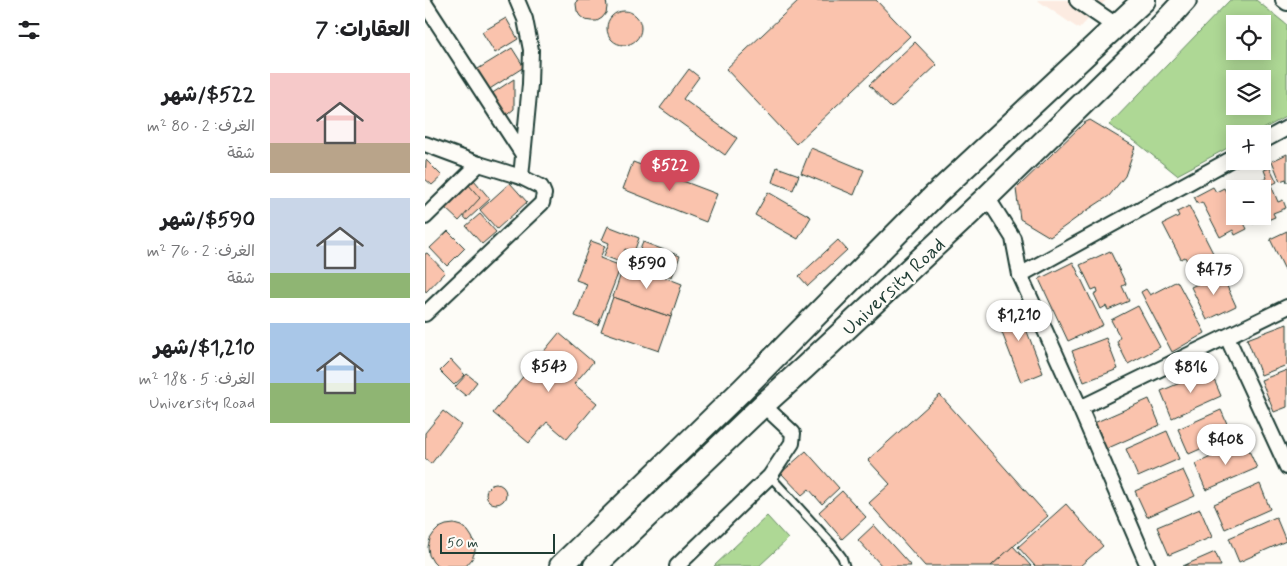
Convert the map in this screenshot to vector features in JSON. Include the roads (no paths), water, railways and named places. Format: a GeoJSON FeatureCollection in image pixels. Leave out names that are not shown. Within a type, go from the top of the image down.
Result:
{"type":"FeatureCollection","features":[{"type":"Feature","properties":{"kind":"highway","name":"University Road"},"geometry":{"type":"LineString","coordinates":[[561,566],[743,389],[935,195],[1144,0]]}},
{"type":"Feature","properties":{"kind":"highway","name":"University Road"},"geometry":{"type":"LineString","coordinates":[[595,566],[763,405],[987,197],[1151,37],[1185,0]]}},
{"type":"Feature","properties":{"kind":"street"},"geometry":{"type":"LineString","coordinates":[[517,0],[525,19],[531,50],[530,84],[521,177]]}},
{"type":"Feature","properties":{"kind":"street"},"geometry":{"type":"LineString","coordinates":[[1077,0],[1116,26]]}},
{"type":"Feature","properties":{"kind":"street"},"geometry":{"type":"LineString","coordinates":[[1283,0],[1287,3]]}},
{"type":"Feature","properties":{"kind":"street"},"geometry":{"type":"LineString","coordinates":[[425,4],[522,153]]}},
{"type":"Feature","properties":{"kind":"street"},"geometry":{"type":"LineString","coordinates":[[1271,137],[1287,128]]}},
{"type":"Feature","properties":{"kind":"street"},"geometry":{"type":"LineString","coordinates":[[425,314],[542,203],[544,194],[541,187],[521,177],[479,164],[426,143]]}},
{"type":"Feature","properties":{"kind":"street"},"geometry":{"type":"LineString","coordinates":[[1021,275],[1226,162]]}},
{"type":"Feature","properties":{"kind":"street"},"geometry":{"type":"LineString","coordinates":[[425,217],[479,164]]}},
{"type":"Feature","properties":{"kind":"street"},"geometry":{"type":"LineString","coordinates":[[987,197],[1013,238],[1021,275],[1081,408],[1148,566]]}},
{"type":"Feature","properties":{"kind":"street"},"geometry":{"type":"LineString","coordinates":[[1081,408],[1287,307]]}},
{"type":"Feature","properties":{"kind":"street"},"geometry":{"type":"LineString","coordinates":[[1227,337],[1287,467]]}},
{"type":"Feature","properties":{"kind":"street"},"geometry":{"type":"LineString","coordinates":[[677,566],[770,476],[792,443],[793,433],[763,405]]}},
{"type":"Feature","properties":{"kind":"lane"},"geometry":{"type":"LineString","coordinates":[[770,476],[833,545],[842,557],[845,566]]}}]}
